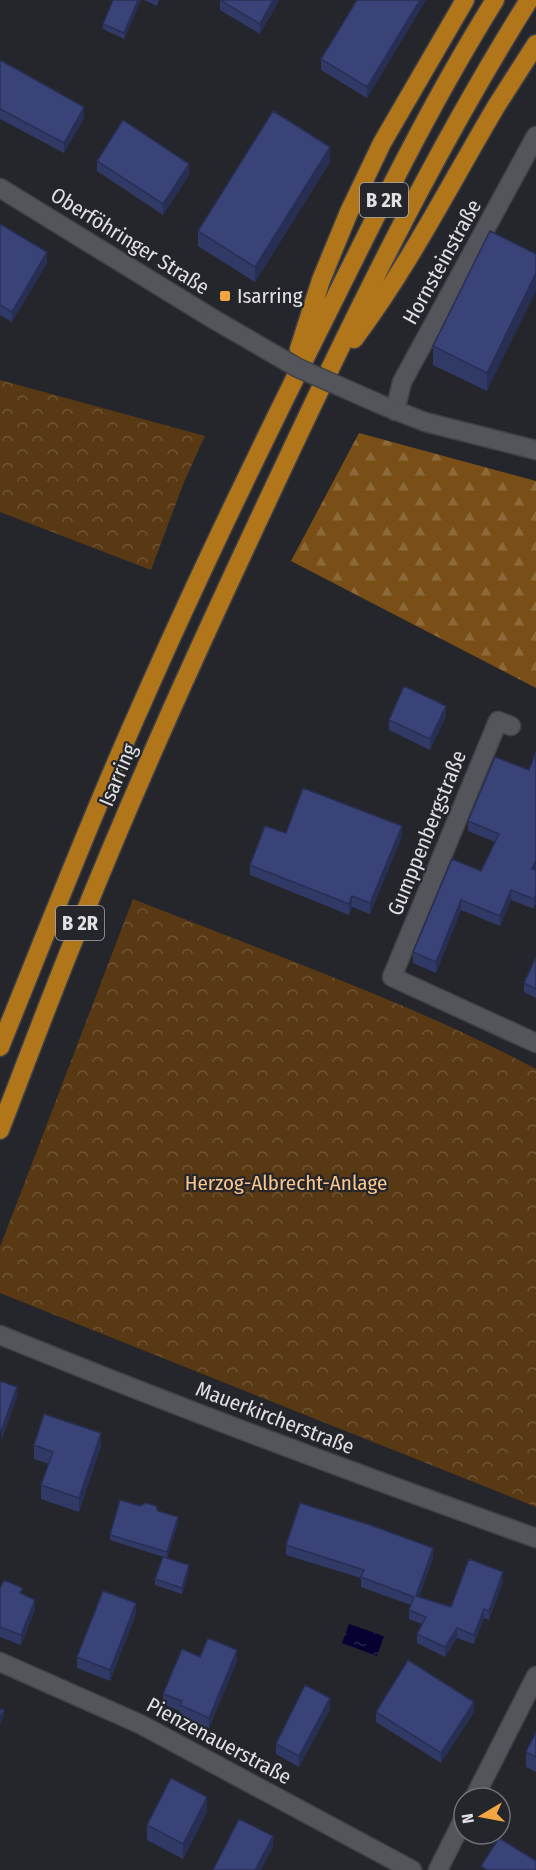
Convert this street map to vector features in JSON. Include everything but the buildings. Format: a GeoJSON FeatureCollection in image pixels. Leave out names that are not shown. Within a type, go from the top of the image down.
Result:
{"type":"FeatureCollection","features":[{"type":"Feature","properties":{"kind":"highway"},"geometry":{"type":"LineString","coordinates":[[282,404],[321,280],[350,212],[382,143],[465,0]]}},
{"type":"Feature","properties":{"kind":"highway","name":"Isarring"},"geometry":{"type":"LineString","coordinates":[[0,1047],[139,709],[282,404],[409,150],[470,39],[495,0]]}},
{"type":"Feature","properties":{"kind":"highway","name":"Isarring"},"geometry":{"type":"LineString","coordinates":[[0,1130],[74,937],[167,719],[325,379],[433,167],[495,54],[529,0]]}},
{"type":"Feature","properties":{"kind":"highway"},"geometry":{"type":"LineString","coordinates":[[325,379],[378,308],[536,44]]}},
{"type":"Feature","properties":{"kind":"street","name":"Hornsteinstraße"},"geometry":{"type":"LineString","coordinates":[[388,408],[536,136]]}},
{"type":"Feature","properties":{"kind":"street","name":"Oberföhringer Straße"},"geometry":{"type":"LineString","coordinates":[[0,188],[215,320],[298,368],[425,422],[536,450]]}},
{"type":"Feature","properties":{"kind":"street","name":"Gumppenbergstraße"},"geometry":{"type":"LineString","coordinates":[[511,726],[498,721],[392,977],[536,1043]]}},
{"type":"Feature","properties":{"kind":"street","name":"Mauerkircherstraße"},"geometry":{"type":"LineString","coordinates":[[0,1335],[402,1490],[536,1538]]}},
{"type":"Feature","properties":{"kind":"street","name":"Pienzenauerstraße"},"geometry":{"type":"LineString","coordinates":[[0,1662],[140,1724],[412,1870]]}},
{"type":"Feature","properties":{"kind":"street"},"geometry":{"type":"LineString","coordinates":[[480,1786],[536,1676]]}},
{"type":"Feature","properties":{"kind":"street"},"geometry":{"type":"LineString","coordinates":[[438,1870],[452,1842]]}},
{"type":"Feature","properties":{"kind":"green space"},"geometry":{"type":"Polygon","coordinates":[[[0,380],[205,436],[184,482],[151,570],[0,512],[0,380]]]}},
{"type":"Feature","properties":{"kind":"green space"},"geometry":{"type":"Polygon","coordinates":[[[359,433],[536,481],[536,688],[291,561],[359,433]]]}},
{"type":"Feature","properties":{"kind":"green space","name":"Herzog-Albrecht-Anlage"},"geometry":{"type":"Polygon","coordinates":[[[133,899],[438,1021],[536,1069],[536,1507],[0,1293],[0,1247],[133,899]]]}},
{"type":"Feature","properties":{"kind":"water"},"geometry":{"type":"Polygon","coordinates":[[[349,1624],[384,1636],[377,1656],[342,1643],[349,1624]]]}},
{"type":"Feature","properties":{"kind":"place","name":"Isarring"},"geometry":{"type":"Point","coordinates":[225,296]}}]}
